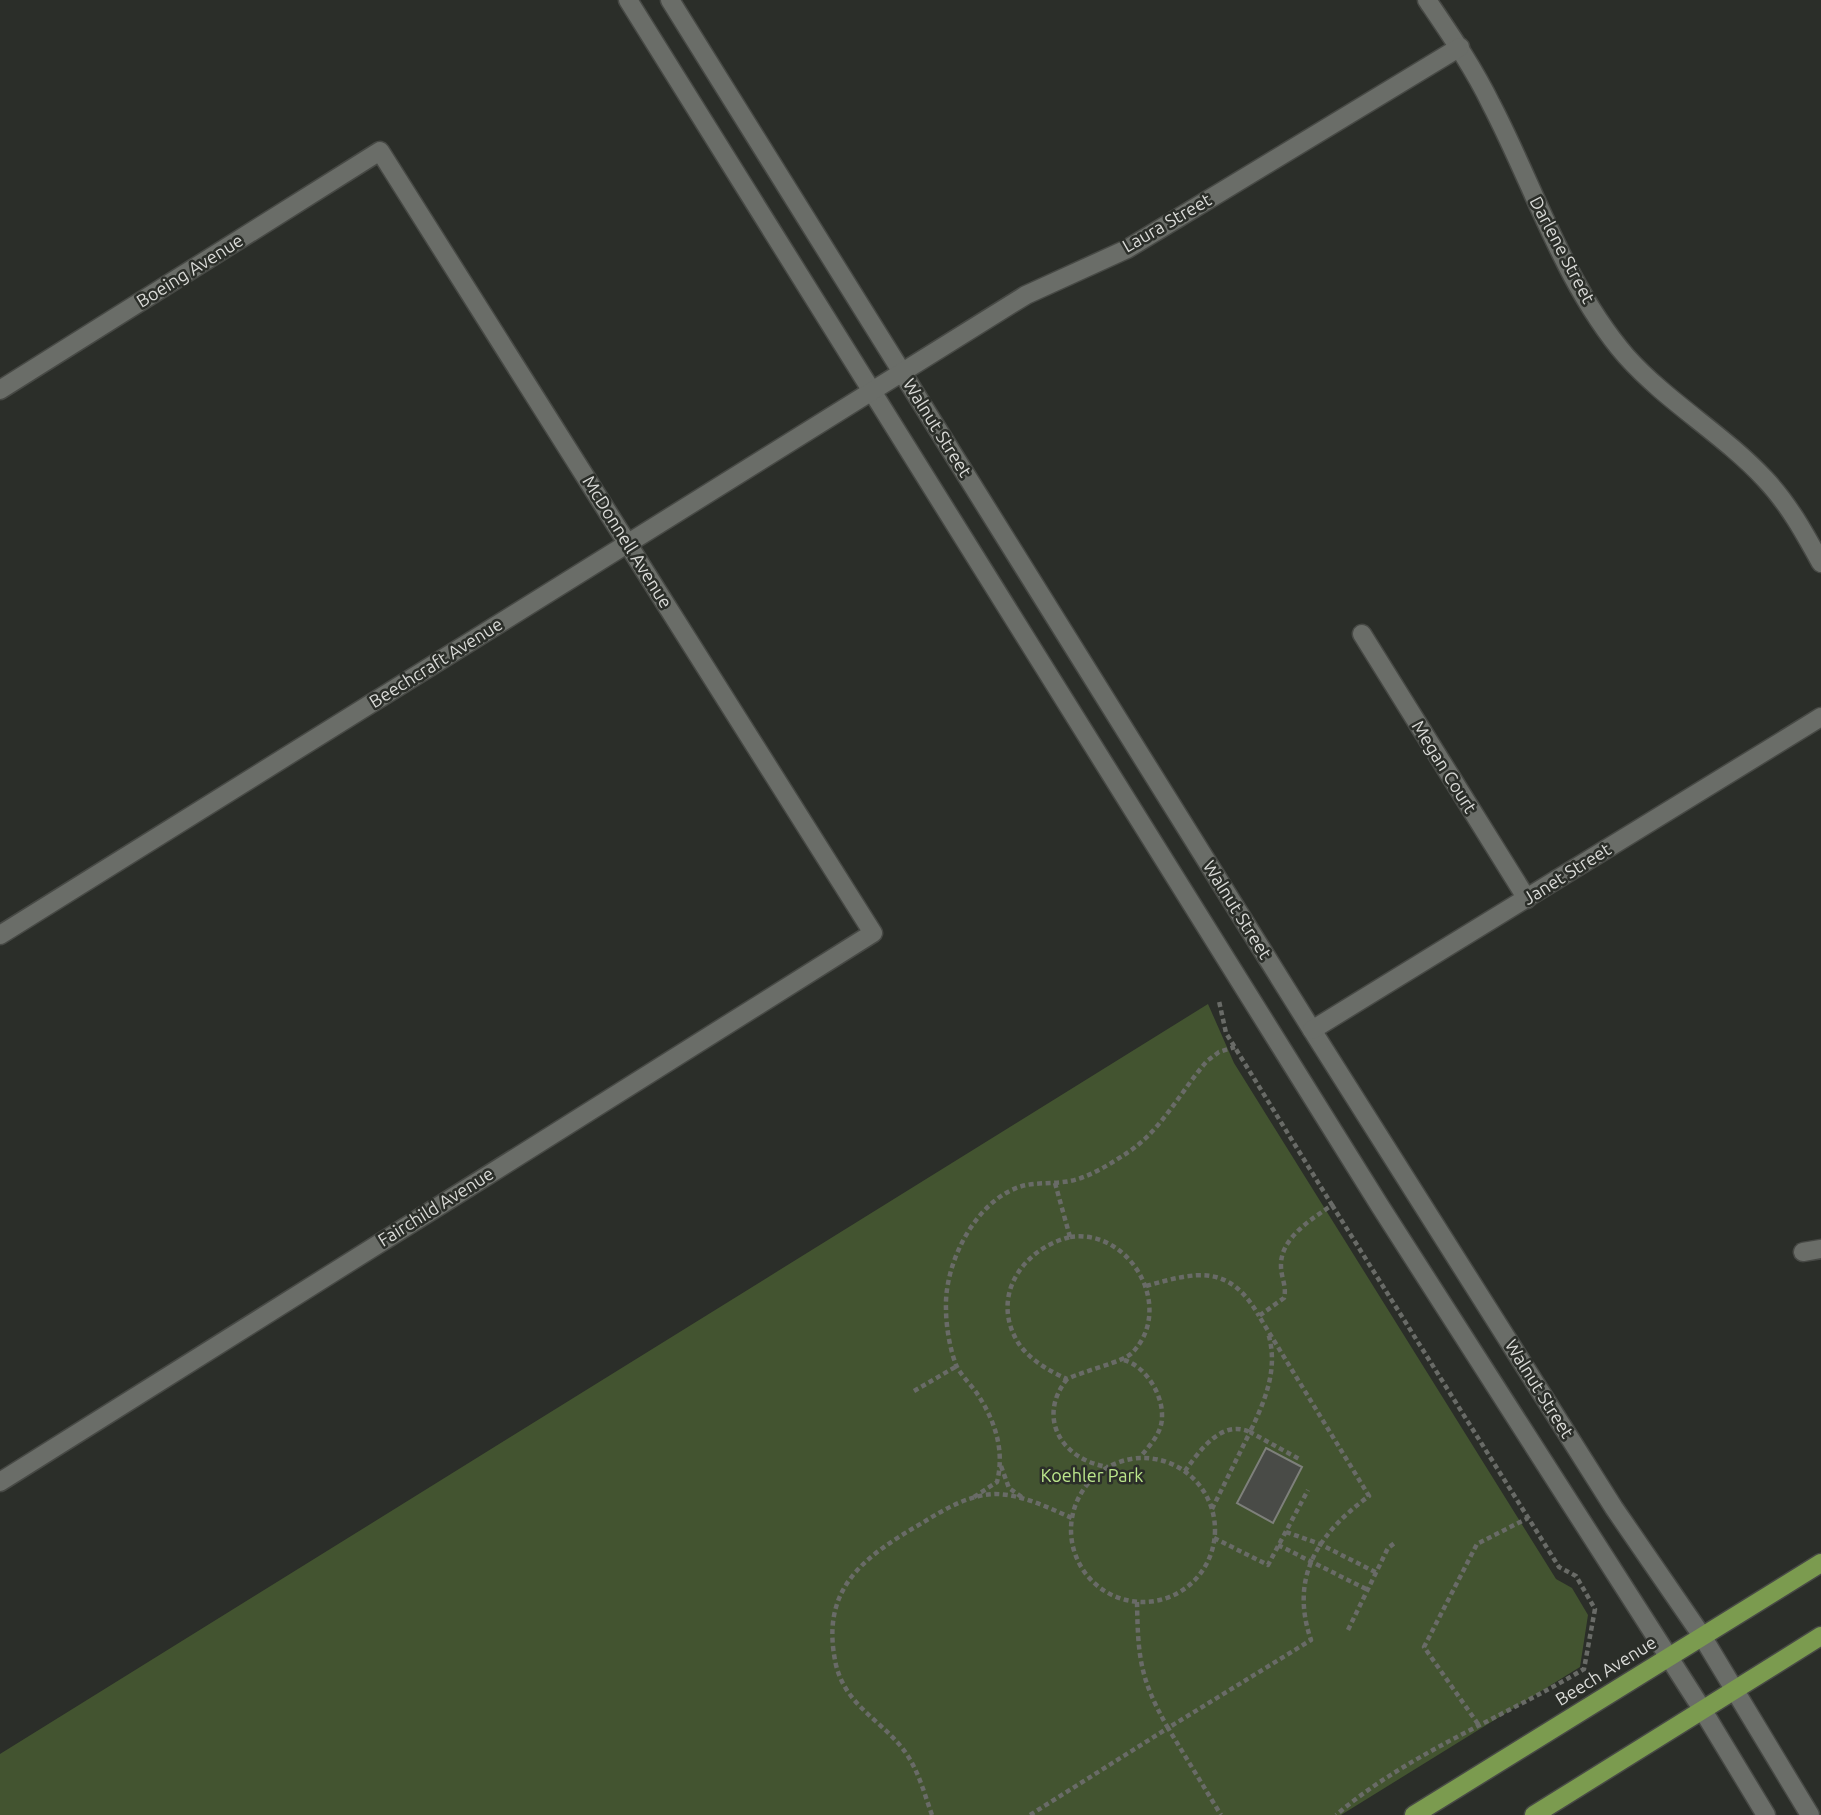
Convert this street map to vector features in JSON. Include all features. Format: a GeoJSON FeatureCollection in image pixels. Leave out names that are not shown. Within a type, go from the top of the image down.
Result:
{"type":"FeatureCollection","features":[{"type":"Feature","properties":{"kind":"main road","name":"Beech Avenue"},"geometry":{"type":"LineString","coordinates":[[1414,1815],[1821,1563]]}},
{"type":"Feature","properties":{"kind":"main road"},"geometry":{"type":"LineString","coordinates":[[1534,1815],[1821,1636]]}},
{"type":"Feature","properties":{"kind":"street","name":"Walnut Street"},"geometry":{"type":"LineString","coordinates":[[628,0],[1372,1195],[1702,1709],[1766,1815]]}},
{"type":"Feature","properties":{"kind":"street","name":"Walnut Street"},"geometry":{"type":"LineString","coordinates":[[670,0],[1312,1030],[1614,1508],[1702,1636],[1811,1815]]}},
{"type":"Feature","properties":{"kind":"street","name":"Darlene Street"},"geometry":{"type":"LineString","coordinates":[[1427,0],[1460,47],[1492,105],[1532,196],[1577,283],[1626,355],[1765,479],[1803,531],[1821,563]]}},
{"type":"Feature","properties":{"kind":"street","name":"Laura Street"},"geometry":{"type":"LineString","coordinates":[[870,391],[1026,295],[1127,249],[1460,47]]}},
{"type":"Feature","properties":{"kind":"street","name":"Boeing Avenue"},"geometry":{"type":"LineString","coordinates":[[3,383],[380,152]]}},
{"type":"Feature","properties":{"kind":"street","name":"McDonnell Avenue"},"geometry":{"type":"LineString","coordinates":[[380,152],[873,933]]}},
{"type":"Feature","properties":{"kind":"street","name":"Beechcraft Avenue"},"geometry":{"type":"LineString","coordinates":[[0,935],[870,391]]}},
{"type":"Feature","properties":{"kind":"street","name":"Megan Court"},"geometry":{"type":"LineString","coordinates":[[1362,634],[1527,899]]}},
{"type":"Feature","properties":{"kind":"street","name":"Janet Street"},"geometry":{"type":"LineString","coordinates":[[1312,1030],[1821,717]]}},
{"type":"Feature","properties":{"kind":"street","name":"Fairchild Avenue"},"geometry":{"type":"LineString","coordinates":[[0,1482],[873,933]]}},
{"type":"Feature","properties":{"kind":"street"},"geometry":{"type":"LineString","coordinates":[[1803,1252],[1821,1249]]}},
{"type":"Feature","properties":{"kind":"path"},"geometry":{"type":"LineString","coordinates":[[1212,990],[1219,1000],[1226,1033],[1332,1205],[1559,1567],[1576,1576],[1595,1609],[1584,1669],[1548,1691],[1478,1724],[1336,1815]]}},
{"type":"Feature","properties":{"kind":"path"},"geometry":{"type":"LineString","coordinates":[[1027,1501],[1009,1488],[1001,1465],[991,1416],[957,1366],[946,1320],[945,1290],[953,1261],[963,1240],[981,1216],[1004,1196],[1022,1186],[1055,1183],[1095,1172],[1128,1152],[1156,1127],[1206,1061],[1219,1052],[1235,1048]]}},
{"type":"Feature","properties":{"kind":"path"},"geometry":{"type":"LineString","coordinates":[[1055,1183],[1070,1237]]}},
{"type":"Feature","properties":{"kind":"path"},"geometry":{"type":"LineString","coordinates":[[1259,1316],[1284,1298],[1287,1289],[1281,1275],[1281,1258],[1286,1247],[1301,1228],[1332,1205]]}},
{"type":"Feature","properties":{"kind":"path"},"geometry":{"type":"LineString","coordinates":[[1067,1379],[1050,1371],[1032,1357],[1017,1340],[1008,1318],[1009,1293],[1017,1270],[1032,1254],[1052,1241],[1070,1237],[1098,1238],[1120,1250],[1136,1266],[1146,1286],[1150,1308],[1145,1330],[1135,1350],[1124,1360]]}},
{"type":"Feature","properties":{"kind":"path"},"geometry":{"type":"LineString","coordinates":[[1030,1815],[1311,1640],[1303,1603],[1311,1562],[1336,1521],[1369,1496],[1253,1304],[1220,1276],[1203,1273],[1146,1286]]}},
{"type":"Feature","properties":{"kind":"path"},"geometry":{"type":"LineString","coordinates":[[1212,1509],[1250,1432],[1270,1379],[1272,1347],[1266,1326]]}},
{"type":"Feature","properties":{"kind":"path"},"geometry":{"type":"LineString","coordinates":[[1109,1467],[1089,1464],[1069,1450],[1057,1432],[1053,1411],[1056,1392],[1067,1379],[1098,1365],[1124,1360],[1138,1364],[1149,1380],[1163,1418],[1156,1439],[1140,1457]]}},
{"type":"Feature","properties":{"kind":"path"},"geometry":{"type":"LineString","coordinates":[[914,1391],[957,1366]]}},
{"type":"Feature","properties":{"kind":"path"},"geometry":{"type":"LineString","coordinates":[[1185,1471],[1204,1447],[1228,1428],[1240,1427],[1301,1460]]}},
{"type":"Feature","properties":{"kind":"path"},"geometry":{"type":"LineString","coordinates":[[1140,1457],[1162,1461],[1185,1471],[1202,1488],[1212,1509],[1214,1538],[1210,1555],[1199,1576],[1181,1591],[1160,1600],[1137,1602],[1114,1597],[1094,1584],[1079,1565],[1072,1542],[1072,1518],[1079,1495],[1094,1476],[1109,1467],[1140,1457]]}},
{"type":"Feature","properties":{"kind":"path"},"geometry":{"type":"LineString","coordinates":[[974,1497],[997,1482],[1001,1465]]}},
{"type":"Feature","properties":{"kind":"path"},"geometry":{"type":"LineString","coordinates":[[1214,1538],[1268,1565],[1308,1490]]}},
{"type":"Feature","properties":{"kind":"path"},"geometry":{"type":"LineString","coordinates":[[932,1815],[910,1760],[898,1743],[860,1708],[846,1690],[836,1666],[834,1619],[841,1596],[853,1572],[869,1555],[951,1505],[974,1497],[997,1494],[1027,1501],[1072,1518]]}},
{"type":"Feature","properties":{"kind":"path"},"geometry":{"type":"LineString","coordinates":[[1478,1724],[1424,1647],[1478,1544],[1528,1518]]}},
{"type":"Feature","properties":{"kind":"path"},"geometry":{"type":"LineString","coordinates":[[1286,1532],[1320,1544],[1377,1573]]}},
{"type":"Feature","properties":{"kind":"path"},"geometry":{"type":"LineString","coordinates":[[1348,1630],[1388,1548],[1396,1542]]}},
{"type":"Feature","properties":{"kind":"path"},"geometry":{"type":"LineString","coordinates":[[1278,1545],[1368,1590]]}},
{"type":"Feature","properties":{"kind":"path"},"geometry":{"type":"LineString","coordinates":[[1137,1602],[1139,1663],[1155,1706],[1222,1815]]}},
{"type":"Feature","properties":{"kind":"green space","name":"Koehler Park"},"geometry":{"type":"Polygon","coordinates":[[[1208,1004],[1234,1063],[1556,1579],[1572,1588],[1588,1615],[1580,1667],[1341,1815],[0,1815],[0,1754],[1208,1004]]]}},
{"type":"Feature","properties":{"kind":"building"},"geometry":{"type":"Polygon","coordinates":[[[1266,1448],[1302,1467],[1273,1523],[1237,1503],[1266,1448]]]}}]}
